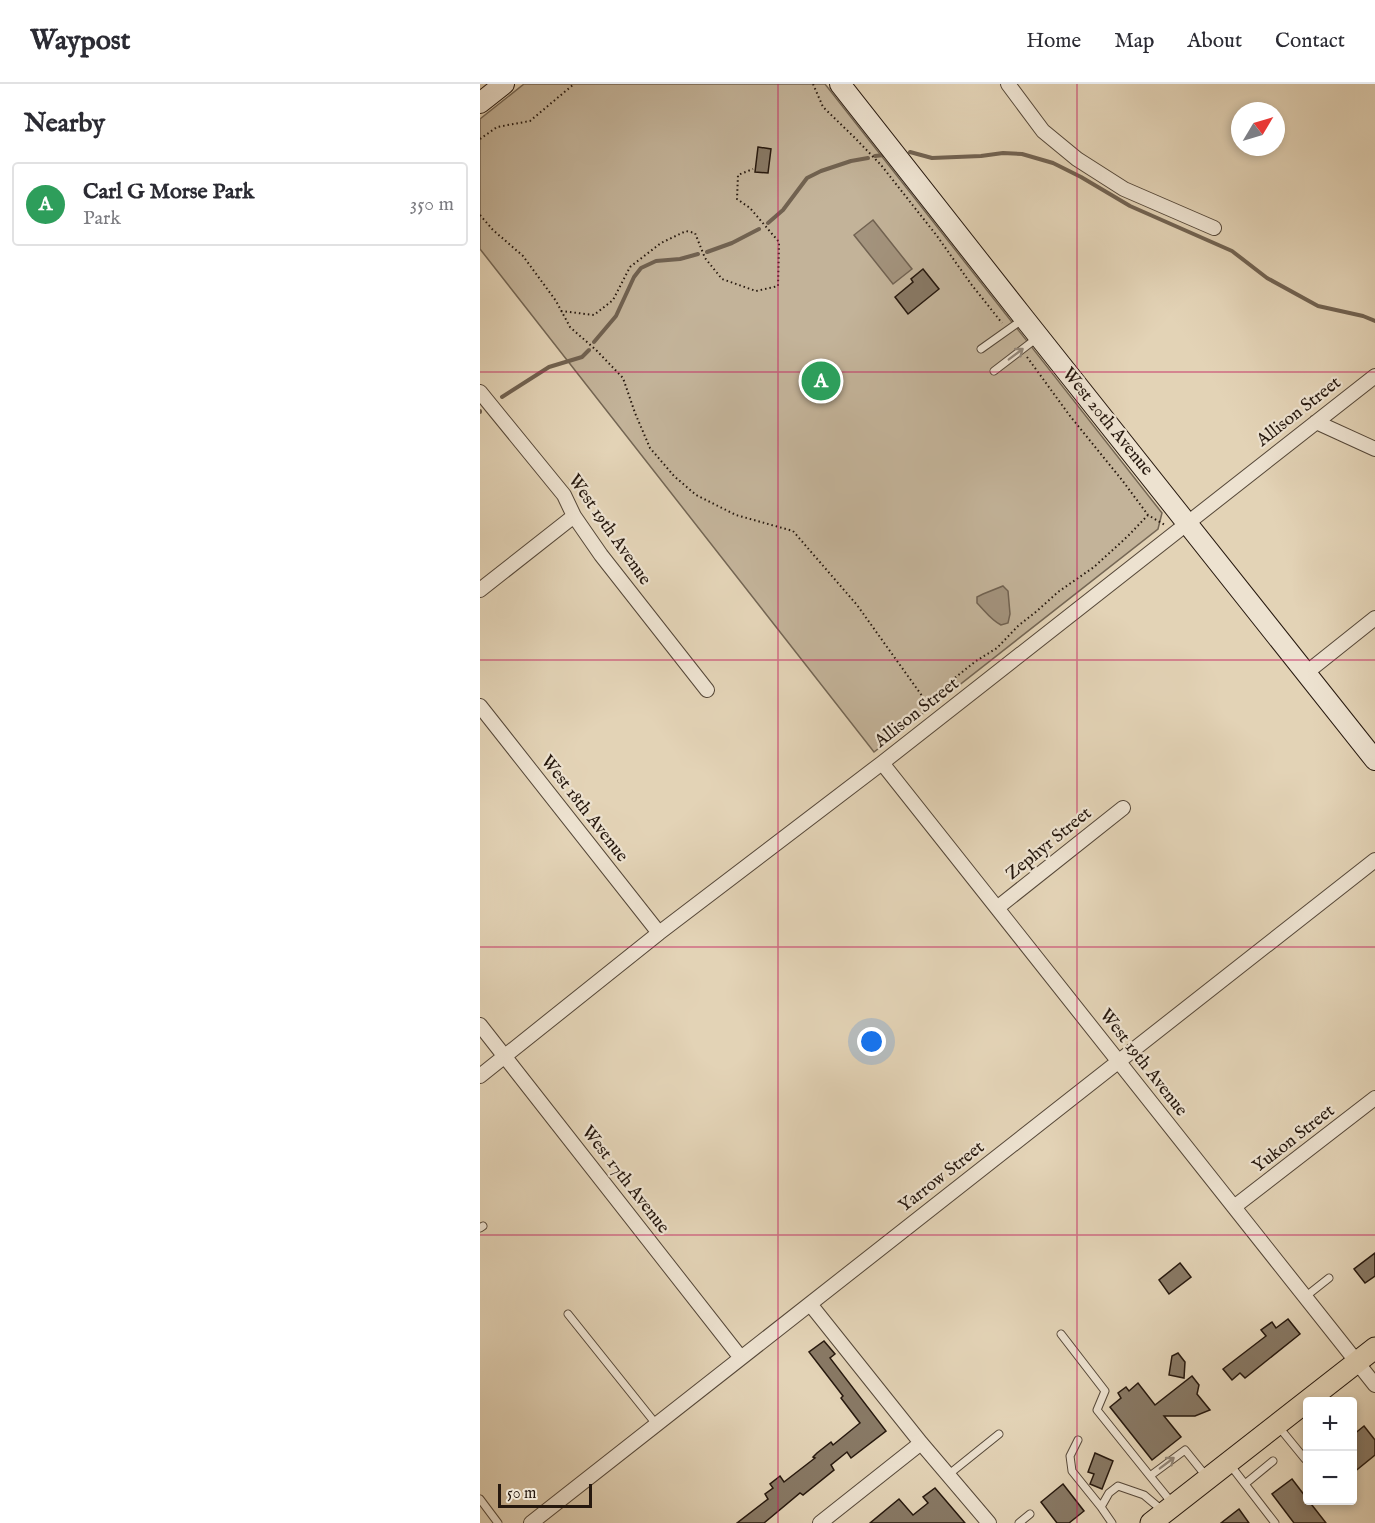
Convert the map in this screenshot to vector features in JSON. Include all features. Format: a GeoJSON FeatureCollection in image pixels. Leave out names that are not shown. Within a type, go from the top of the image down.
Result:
{"type":"FeatureCollection","features":[{"type":"Feature","properties":{"kind":"main road"},"geometry":{"type":"LineString","coordinates":[[1161,1516],[1375,1348]]}},
{"type":"Feature","properties":{"kind":"street"},"geometry":{"type":"LineString","coordinates":[[480,103],[504,84]]}},
{"type":"Feature","properties":{"kind":"street","name":"West 20th Avenue"},"geometry":{"type":"LineString","coordinates":[[840,84],[1039,337],[1182,528],[1306,673],[1375,760]]}},
{"type":"Feature","properties":{"kind":"street"},"geometry":{"type":"LineString","coordinates":[[1008,84],[1043,131],[1077,159],[1124,189],[1214,228]]}},
{"type":"Feature","properties":{"kind":"street","name":"Allison Street"},"geometry":{"type":"LineString","coordinates":[[480,1076],[659,933],[882,763],[1375,376]]}},
{"type":"Feature","properties":{"kind":"street","name":"West 19th Avenue"},"geometry":{"type":"LineString","coordinates":[[480,392],[564,495],[574,516],[601,555],[707,690]]}},
{"type":"Feature","properties":{"kind":"street"},"geometry":{"type":"LineString","coordinates":[[1316,422],[1375,450]]}},
{"type":"Feature","properties":{"kind":"street"},"geometry":{"type":"LineString","coordinates":[[480,590],[574,516]]}},
{"type":"Feature","properties":{"kind":"street"},"geometry":{"type":"LineString","coordinates":[[1306,673],[1375,618]]}},
{"type":"Feature","properties":{"kind":"street","name":"West 18th Avenue"},"geometry":{"type":"LineString","coordinates":[[480,706],[659,933]]}},
{"type":"Feature","properties":{"kind":"street","name":"West 19th Avenue"},"geometry":{"type":"LineString","coordinates":[[882,763],[1375,1385]]}},
{"type":"Feature","properties":{"kind":"street","name":"Zephyr Street"},"geometry":{"type":"LineString","coordinates":[[997,908],[1123,808]]}},
{"type":"Feature","properties":{"kind":"street","name":"Yarrow Street"},"geometry":{"type":"LineString","coordinates":[[531,1523],[1375,860]]}},
{"type":"Feature","properties":{"kind":"street","name":"West 17th Avenue"},"geometry":{"type":"LineString","coordinates":[[480,1025],[741,1358]]}},
{"type":"Feature","properties":{"kind":"street","name":"Yukon Street"},"geometry":{"type":"LineString","coordinates":[[1234,1208],[1375,1098]]}},
{"type":"Feature","properties":{"kind":"street"},"geometry":{"type":"LineString","coordinates":[[810,1304],[921,1443],[989,1523]]}},
{"type":"Feature","properties":{"kind":"street"},"geometry":{"type":"LineString","coordinates":[[820,1523],[921,1443]]}},
{"type":"Feature","properties":{"kind":"lane"},"geometry":{"type":"LineString","coordinates":[[981,349],[1024,318]]}},
{"type":"Feature","properties":{"kind":"lane"},"geometry":{"type":"LineString","coordinates":[[994,371],[1039,337]]}},
{"type":"Feature","properties":{"kind":"lane"},"geometry":{"type":"LineString","coordinates":[[1305,1297],[1329,1278]]}},
{"type":"Feature","properties":{"kind":"lane"},"geometry":{"type":"LineString","coordinates":[[568,1314],[657,1424]]}},
{"type":"Feature","properties":{"kind":"lane"},"geometry":{"type":"LineString","coordinates":[[1061,1334],[1105,1391],[1097,1410],[1150,1476],[1161,1516]]}},
{"type":"Feature","properties":{"kind":"lane"},"geometry":{"type":"LineString","coordinates":[[1277,1424],[1303,1456]]}},
{"type":"Feature","properties":{"kind":"lane"},"geometry":{"type":"LineString","coordinates":[[948,1475],[999,1434]]}},
{"type":"Feature","properties":{"kind":"lane"},"geometry":{"type":"LineString","coordinates":[[1078,1440],[1070,1456],[1072,1471],[1112,1523]]}},
{"type":"Feature","properties":{"kind":"lane"},"geometry":{"type":"LineString","coordinates":[[1150,1476],[1185,1450],[1208,1478]]}},
{"type":"Feature","properties":{"kind":"lane"},"geometry":{"type":"LineString","coordinates":[[1245,1484],[1273,1461]]}},
{"type":"Feature","properties":{"kind":"lane"},"geometry":{"type":"LineString","coordinates":[[1228,1462],[1275,1523]]}},
{"type":"Feature","properties":{"kind":"lane"},"geometry":{"type":"LineString","coordinates":[[1101,1508],[1109,1493],[1118,1486],[1144,1495],[1161,1516]]}},
{"type":"Feature","properties":{"kind":"lane"},"geometry":{"type":"LineString","coordinates":[[480,1499],[498,1523]]}},
{"type":"Feature","properties":{"kind":"lane"},"geometry":{"type":"LineString","coordinates":[[1019,1523],[1030,1515]]}},
{"type":"Feature","properties":{"kind":"path"},"geometry":{"type":"LineString","coordinates":[[480,139],[497,127],[530,122],[574,84]]}},
{"type":"Feature","properties":{"kind":"path"},"geometry":{"type":"LineString","coordinates":[[813,84],[823,107],[881,165],[1007,330]]}},
{"type":"Feature","properties":{"kind":"path"},"geometry":{"type":"LineString","coordinates":[[561,311],[594,315],[613,300],[630,267],[661,243],[686,231],[695,233],[705,258],[722,279],[756,291],[778,286],[779,242],[750,208],[737,199],[738,175],[753,169]]}},
{"type":"Feature","properties":{"kind":"path"},"geometry":{"type":"LineString","coordinates":[[480,215],[493,230],[523,256],[556,301],[570,327],[623,378],[634,413],[650,448],[674,476],[696,495],[736,515],[793,531],[857,605],[925,700],[997,648],[1018,626],[1058,592],[1094,567],[1148,515]]}},
{"type":"Feature","properties":{"kind":"path"},"geometry":{"type":"LineString","coordinates":[[1022,350],[1070,416],[1148,515],[1182,528]]}},
{"type":"Feature","properties":{"kind":"shaded area"},"geometry":{"type":"Polygon","coordinates":[[[524,84],[825,84],[1162,513],[1158,529],[874,752],[480,249],[480,119],[524,84]]]}},
{"type":"Feature","properties":{"kind":"shaded area"},"geometry":{"type":"Polygon","coordinates":[[[873,220],[912,269],[893,284],[854,235],[873,220]]]}},
{"type":"Feature","properties":{"kind":"shaded area"},"geometry":{"type":"Polygon","coordinates":[[[1003,586],[1008,591],[1010,614],[1008,623],[1001,625],[977,603],[977,597],[1003,586]]]}},
{"type":"Feature","properties":{"kind":"building"},"geometry":{"type":"Polygon","coordinates":[[[758,147],[771,149],[768,173],[755,172],[758,147]]]}},
{"type":"Feature","properties":{"kind":"building"},"geometry":{"type":"Polygon","coordinates":[[[923,269],[939,289],[908,314],[895,297],[913,282],[911,279],[923,269]]]}},
{"type":"Feature","properties":{"kind":"building"},"geometry":{"type":"Polygon","coordinates":[[[1375,1253],[1375,1276],[1365,1283],[1354,1269],[1375,1253]]]}},
{"type":"Feature","properties":{"kind":"building"},"geometry":{"type":"Polygon","coordinates":[[[1180,1263],[1191,1277],[1169,1294],[1159,1280],[1180,1263]]]}},
{"type":"Feature","properties":{"kind":"building"},"geometry":{"type":"Polygon","coordinates":[[[1288,1319],[1300,1334],[1245,1378],[1240,1373],[1232,1380],[1223,1369],[1266,1336],[1261,1330],[1272,1322],[1276,1328],[1288,1319]]]}},
{"type":"Feature","properties":{"kind":"building"},"geometry":{"type":"Polygon","coordinates":[[[824,1341],[835,1354],[830,1358],[886,1431],[851,1458],[847,1452],[831,1465],[834,1470],[803,1495],[800,1493],[764,1523],[737,1523],[768,1499],[765,1494],[773,1488],[770,1484],[780,1476],[784,1482],[815,1458],[813,1457],[831,1442],[833,1445],[860,1423],[841,1398],[843,1396],[809,1352],[824,1341]]]}},
{"type":"Feature","properties":{"kind":"building"},"geometry":{"type":"Polygon","coordinates":[[[1178,1353],[1185,1362],[1184,1378],[1169,1375],[1172,1356],[1178,1353]]]}},
{"type":"Feature","properties":{"kind":"building"},"geometry":{"type":"Polygon","coordinates":[[[1192,1376],[1199,1385],[1197,1394],[1210,1410],[1195,1416],[1164,1416],[1181,1437],[1152,1460],[1110,1407],[1121,1398],[1118,1393],[1126,1387],[1129,1391],[1138,1383],[1155,1405],[1192,1376]]]}},
{"type":"Feature","properties":{"kind":"building"},"geometry":{"type":"Polygon","coordinates":[[[1364,1426],[1375,1440],[1375,1455],[1357,1470],[1357,1451],[1357,1432],[1364,1426]]]}},
{"type":"Feature","properties":{"kind":"building"},"geometry":{"type":"Polygon","coordinates":[[[1095,1453],[1113,1461],[1102,1489],[1090,1484],[1094,1474],[1088,1472],[1095,1453]]]}},
{"type":"Feature","properties":{"kind":"building"},"geometry":{"type":"Polygon","coordinates":[[[1292,1479],[1303,1493],[1303,1505],[1312,1505],[1326,1523],[1294,1523],[1272,1494],[1292,1479]]]}},
{"type":"Feature","properties":{"kind":"building"},"geometry":{"type":"Polygon","coordinates":[[[1063,1484],[1084,1511],[1069,1523],[1057,1523],[1041,1502],[1063,1484]]]}},
{"type":"Feature","properties":{"kind":"building"},"geometry":{"type":"Polygon","coordinates":[[[935,1488],[965,1523],[870,1523],[899,1499],[913,1515],[928,1503],[923,1497],[935,1488]]]}},
{"type":"Feature","properties":{"kind":"building"},"geometry":{"type":"Polygon","coordinates":[[[1239,1509],[1249,1523],[1221,1523],[1239,1509]]]}},
{"type":"Feature","properties":{"kind":"waterway"},"geometry":{"type":"LineString","coordinates":[[910,152],[932,158],[1003,153],[1022,154],[1053,163],[1130,206],[1232,251],[1267,278],[1318,306],[1375,321]]}},
{"type":"Feature","properties":{"kind":"waterway"},"geometry":{"type":"LineString","coordinates":[[875,156],[884,155]]}},
{"type":"Feature","properties":{"kind":"waterway"},"geometry":{"type":"LineString","coordinates":[[768,223],[783,210],[807,178],[851,161],[868,158]]}},
{"type":"Feature","properties":{"kind":"waterway"},"geometry":{"type":"LineString","coordinates":[[707,252],[732,243],[759,229]]}},
{"type":"Feature","properties":{"kind":"waterway"},"geometry":{"type":"LineString","coordinates":[[594,342],[616,316],[634,277],[641,268],[656,261],[680,259],[698,254]]}},
{"type":"Feature","properties":{"kind":"waterway"},"geometry":{"type":"LineString","coordinates":[[502,397],[549,367],[582,357],[589,350]]}},
{"type":"Feature","properties":{"kind":"place","name":"Carl G Morse Park"},"geometry":{"type":"Point","coordinates":[821,381]}}]}
